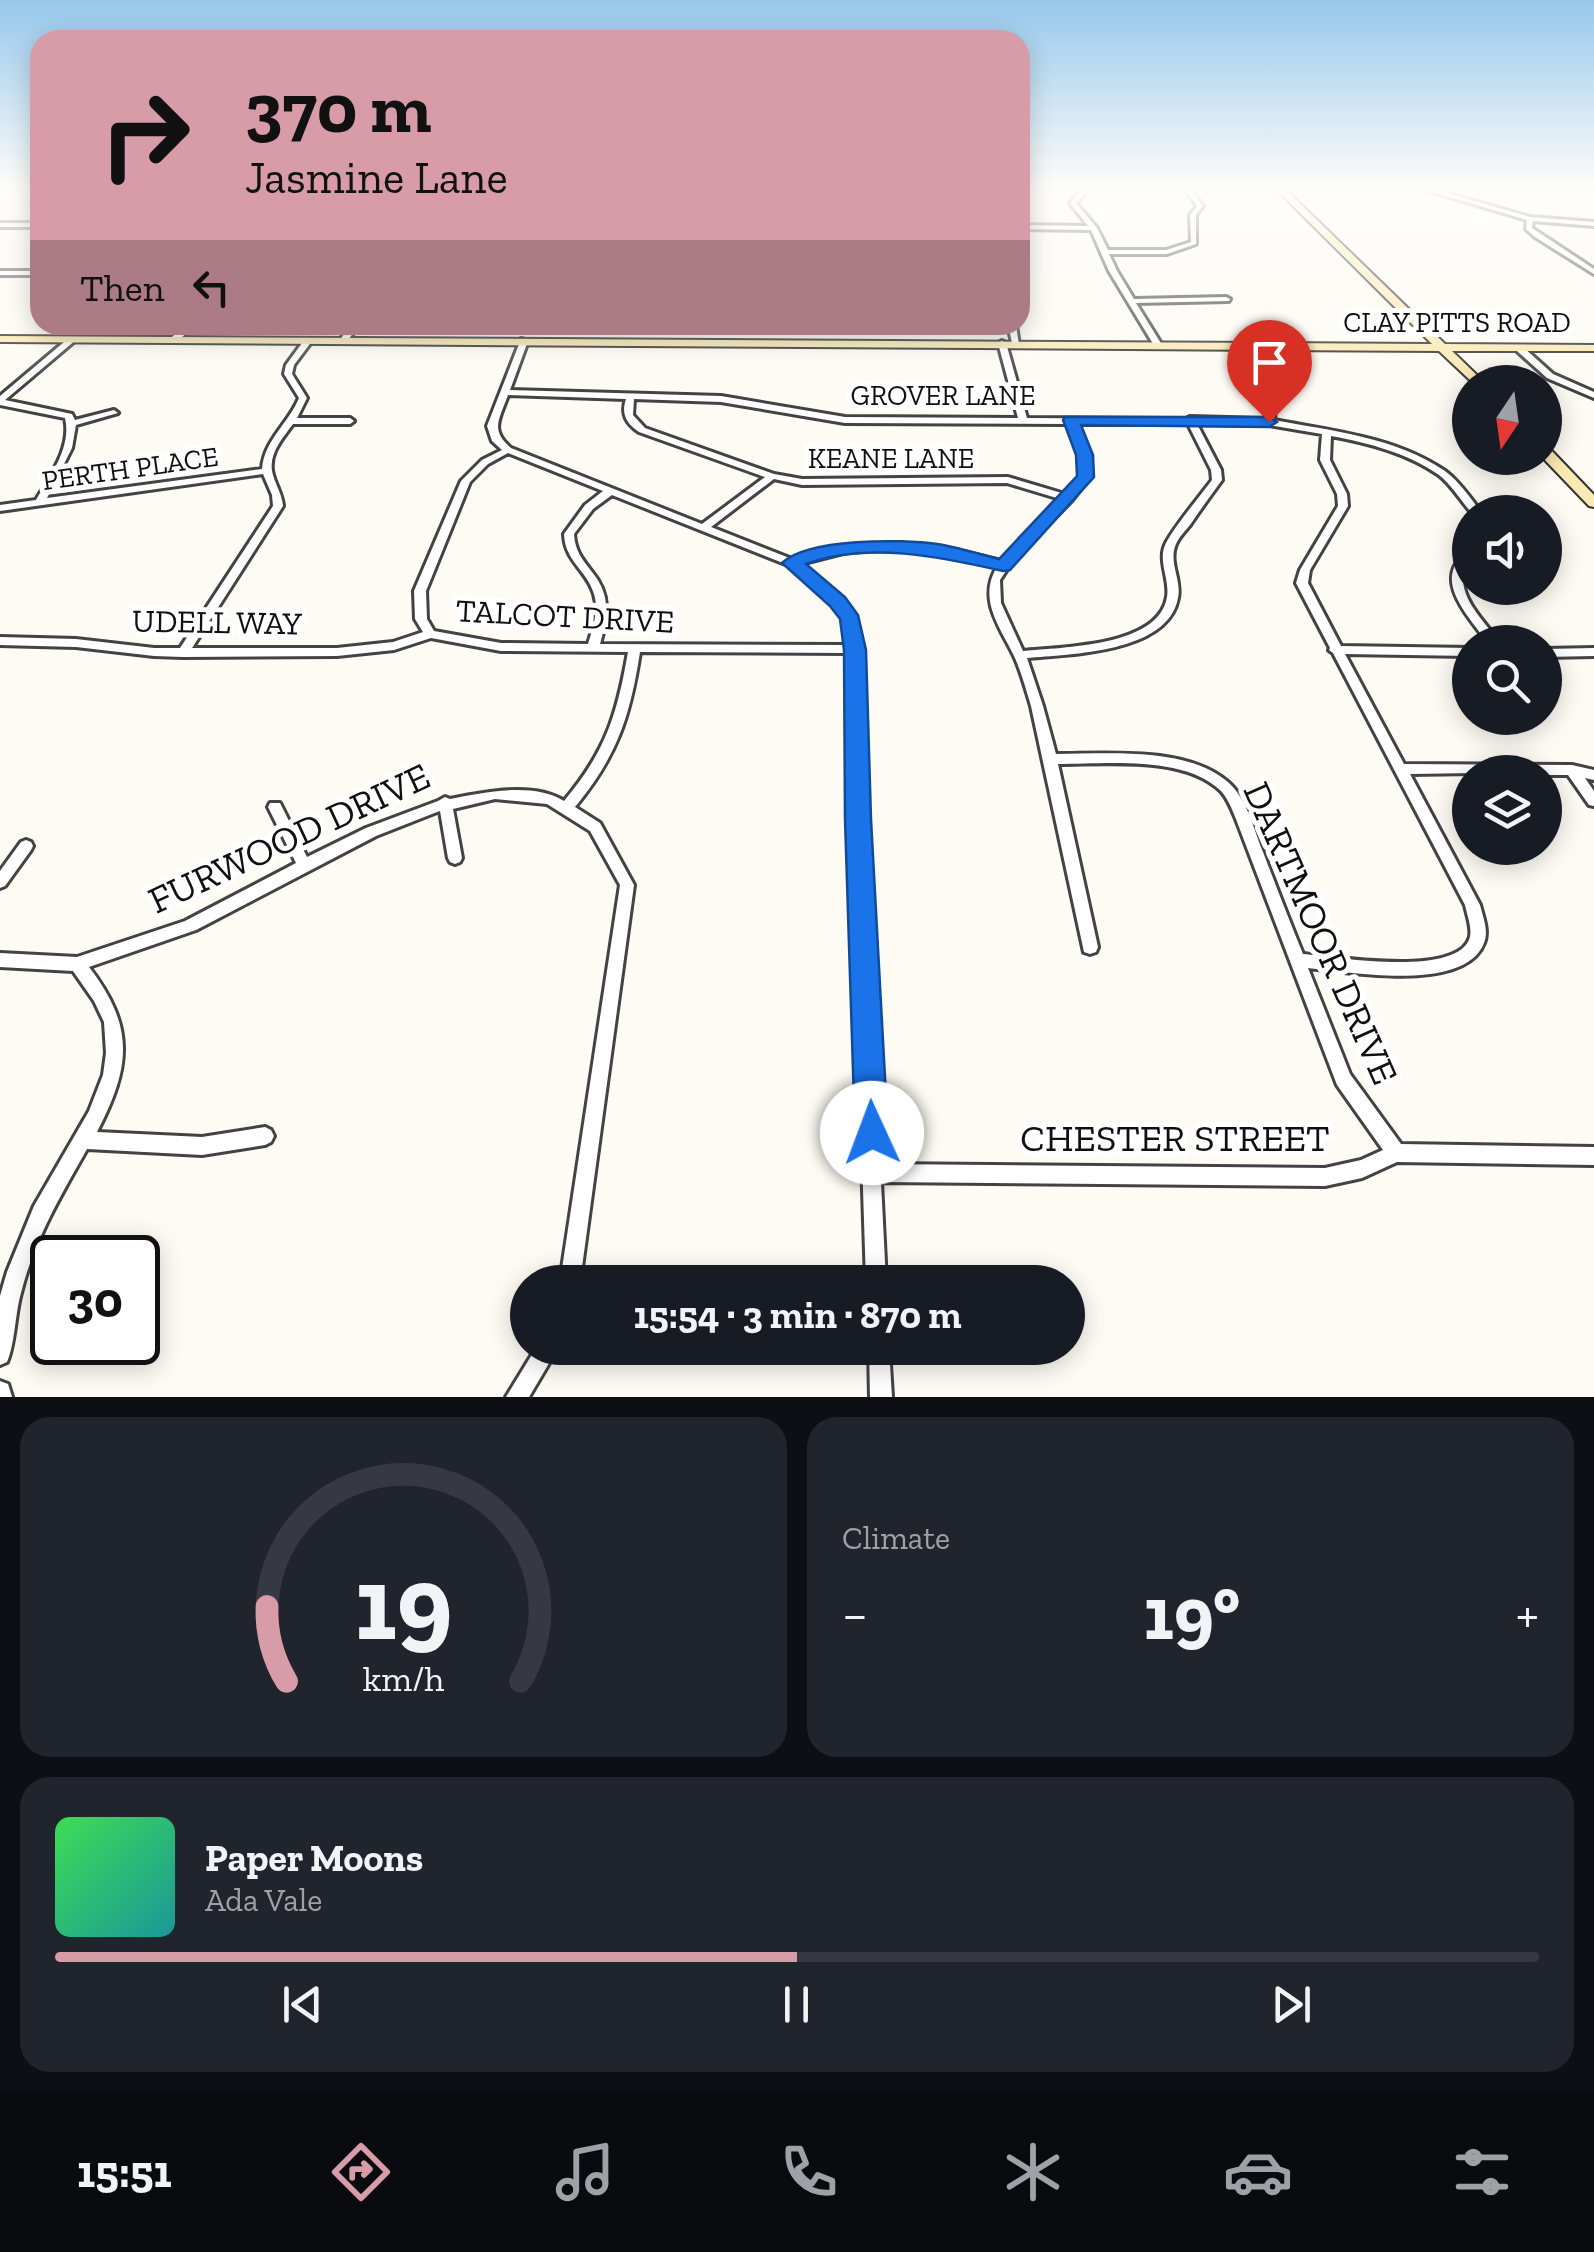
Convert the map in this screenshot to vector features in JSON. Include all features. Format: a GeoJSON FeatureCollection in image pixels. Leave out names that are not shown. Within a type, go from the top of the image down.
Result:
{"type":"FeatureCollection","features":[{"type":"Feature","properties":{"kind":"street"},"geometry":{"type":"LineString","coordinates":[[1108,255],[1158,345]]}},
{"type":"Feature","properties":{"kind":"street"},"geometry":{"type":"LineString","coordinates":[[1348,255],[1461,365]]}},
{"type":"Feature","properties":{"kind":"street"},"geometry":{"type":"LineString","coordinates":[[1567,255],[1594,272]]}},
{"type":"Feature","properties":{"kind":"street"},"geometry":{"type":"LineString","coordinates":[[0,273],[30,273]]}},
{"type":"Feature","properties":{"kind":"street"},"geometry":{"type":"LineString","coordinates":[[1131,301],[1226,299]]}},
{"type":"Feature","properties":{"kind":"street"},"geometry":{"type":"LineString","coordinates":[[175,340],[180,335]]}},
{"type":"Feature","properties":{"kind":"street"},"geometry":{"type":"LineString","coordinates":[[343,341],[348,335]]}},
{"type":"Feature","properties":{"kind":"street"},"geometry":{"type":"LineString","coordinates":[[1014,335],[1016,343]]}},
{"type":"Feature","properties":{"kind":"street","name":"CLAY PITTS ROAD"},"geometry":{"type":"LineString","coordinates":[[0,338],[1594,348]]}},
{"type":"Feature","properties":{"kind":"street"},"geometry":{"type":"LineString","coordinates":[[0,401],[73,339]]}},
{"type":"Feature","properties":{"kind":"street"},"geometry":{"type":"LineString","coordinates":[[183,653],[278,506],[279,494],[266,472],[272,450],[294,421],[303,398],[288,374],[308,341]]}},
{"type":"Feature","properties":{"kind":"street"},"geometry":{"type":"LineString","coordinates":[[524,341],[492,426],[498,442],[508,450],[610,492],[792,563],[838,602],[850,619],[855,650],[876,1265]]}},
{"type":"Feature","properties":{"kind":"street"},"geometry":{"type":"LineString","coordinates":[[1002,343],[1023,420]]}},
{"type":"Feature","properties":{"kind":"street"},"geometry":{"type":"LineString","coordinates":[[1256,346],[1273,378],[1269,422]]}},
{"type":"Feature","properties":{"kind":"street"},"geometry":{"type":"LineString","coordinates":[[1520,349],[1550,376],[1594,395]]}},
{"type":"Feature","properties":{"kind":"street","name":"GROVER LANE"},"geometry":{"type":"LineString","coordinates":[[504,392],[733,400],[827,418],[1269,422],[1386,445],[1428,464],[1464,495]]}},
{"type":"Feature","properties":{"kind":"street","name":"KEANE LANE"},"geometry":{"type":"LineString","coordinates":[[631,396],[626,409],[628,417],[642,430],[772,476],[825,484],[896,479],[1008,480],[1068,498]]}},
{"type":"Feature","properties":{"kind":"street"},"geometry":{"type":"LineString","coordinates":[[0,401],[51,410],[69,416],[73,423],[71,438],[40,504]]}},
{"type":"Feature","properties":{"kind":"street"},"geometry":{"type":"LineString","coordinates":[[73,423],[114,413]]}},
{"type":"Feature","properties":{"kind":"street"},"geometry":{"type":"LineString","coordinates":[[1071,420],[1087,466],[1086,477],[1003,566],[996,579],[997,604],[1022,655],[1049,759],[1090,947]]}},
{"type":"Feature","properties":{"kind":"street"},"geometry":{"type":"LineString","coordinates":[[1022,655],[1134,638],[1154,628],[1168,613],[1173,600],[1166,557],[1170,544],[1218,480],[1190,420]]}},
{"type":"Feature","properties":{"kind":"street"},"geometry":{"type":"LineString","coordinates":[[294,421],[350,421]]}},
{"type":"Feature","properties":{"kind":"street"},"geometry":{"type":"LineString","coordinates":[[1298,960],[1435,969],[1458,963],[1476,946],[1478,926],[1472,905],[1302,583],[1305,570],[1343,506],[1342,494],[1325,460],[1327,432]]}},
{"type":"Feature","properties":{"kind":"street","name":"TALCOT DRIVE"},"geometry":{"type":"LineString","coordinates":[[508,450],[474,470],[420,590],[421,619],[430,634],[485,646],[855,650]]}},
{"type":"Feature","properties":{"kind":"street"},"geometry":{"type":"LineString","coordinates":[[1562,470],[1594,503]]}},
{"type":"Feature","properties":{"kind":"street","name":"PERTH PLACE"},"geometry":{"type":"LineString","coordinates":[[0,508],[266,472]]}},
{"type":"Feature","properties":{"kind":"street"},"geometry":{"type":"LineString","coordinates":[[703,528],[772,476]]}},
{"type":"Feature","properties":{"kind":"street"},"geometry":{"type":"LineString","coordinates":[[593,648],[600,623],[599,592],[571,556],[569,534],[588,507],[610,492]]}},
{"type":"Feature","properties":{"kind":"street"},"geometry":{"type":"LineString","coordinates":[[792,563],[830,551],[923,549],[956,552],[1003,566]]}},
{"type":"Feature","properties":{"kind":"street","name":"UDELL WAY"},"geometry":{"type":"LineString","coordinates":[[0,641],[183,653],[365,651],[430,634]]}},
{"type":"Feature","properties":{"kind":"street"},"geometry":{"type":"LineString","coordinates":[[572,1265],[627,884],[616,852],[593,822],[569,805],[591,780],[614,739],[634,650]]}},
{"type":"Feature","properties":{"kind":"street"},"geometry":{"type":"LineString","coordinates":[[1335,650],[1452,652]]}},
{"type":"Feature","properties":{"kind":"street"},"geometry":{"type":"LineString","coordinates":[[1562,653],[1594,652]]}},
{"type":"Feature","properties":{"kind":"street","name":"DARTMOOR DRIVE"},"geometry":{"type":"LineString","coordinates":[[1049,759],[1157,762],[1192,770],[1223,785],[1234,799],[1343,1079],[1396,1153]]}},
{"type":"Feature","properties":{"kind":"street"},"geometry":{"type":"LineString","coordinates":[[1572,770],[1594,764]]}},
{"type":"Feature","properties":{"kind":"street"},"geometry":{"type":"LineString","coordinates":[[1400,769],[1572,770],[1594,775]]}},
{"type":"Feature","properties":{"kind":"street"},"geometry":{"type":"LineString","coordinates":[[1572,770],[1594,801]]}},
{"type":"Feature","properties":{"kind":"street","name":"FURWOOD DRIVE"},"geometry":{"type":"LineString","coordinates":[[77,964],[179,930],[445,802],[477,794],[512,793],[569,805]]}},
{"type":"Feature","properties":{"kind":"street"},"geometry":{"type":"LineString","coordinates":[[445,802],[456,858]]}},
{"type":"Feature","properties":{"kind":"street"},"geometry":{"type":"LineString","coordinates":[[275,807],[305,867]]}},
{"type":"Feature","properties":{"kind":"street"},"geometry":{"type":"LineString","coordinates":[[0,882],[26,846]]}},
{"type":"Feature","properties":{"kind":"street"},"geometry":{"type":"LineString","coordinates":[[0,960],[77,964],[102,998],[114,1030],[112,1063],[104,1095],[28,1242],[10,1290],[0,1355]]}},
{"type":"Feature","properties":{"kind":"street"},"geometry":{"type":"LineString","coordinates":[[83,1140],[202,1146],[265,1136]]}},
{"type":"Feature","properties":{"kind":"street","name":"CHESTER STREET"},"geometry":{"type":"LineString","coordinates":[[873,1172],[1325,1178],[1362,1169],[1396,1153],[1594,1156]]}},
{"type":"Feature","properties":{"kind":"street"},"geometry":{"type":"LineString","coordinates":[[517,1397],[537,1365]]}},
{"type":"Feature","properties":{"kind":"street"},"geometry":{"type":"LineString","coordinates":[[880,1365],[882,1397]]}},
{"type":"Feature","properties":{"kind":"route"},"geometry":{"type":"LineString","coordinates":[[872,1133],[855,650],[850,619],[838,602],[792,563],[830,551],[935,549],[1003,566],[1086,477],[1085,455],[1071,420],[1269,422]]}}]}
